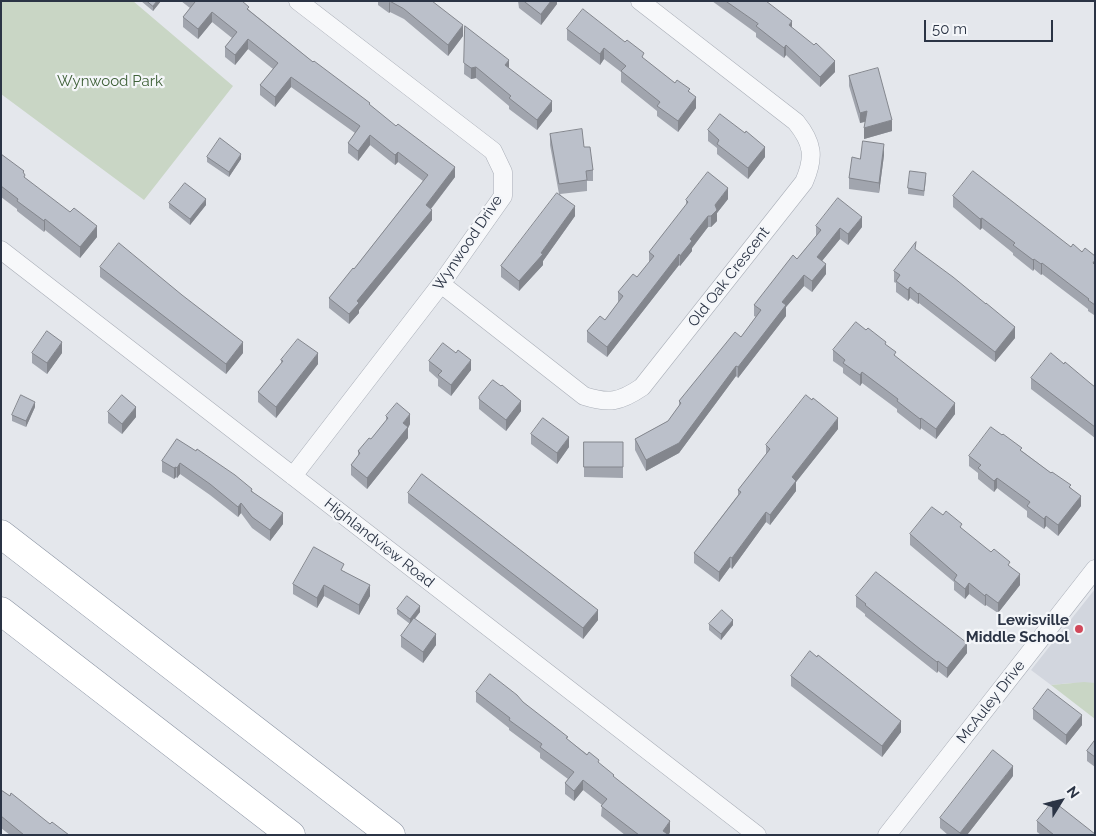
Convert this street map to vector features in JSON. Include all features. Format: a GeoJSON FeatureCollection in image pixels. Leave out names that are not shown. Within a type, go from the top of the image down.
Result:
{"type":"FeatureCollection","features":[{"type":"Feature","properties":{"kind":"highway"},"geometry":{"type":"LineString","coordinates":[[1,534],[391,835]]}},
{"type":"Feature","properties":{"kind":"highway"},"geometry":{"type":"LineString","coordinates":[[1,610],[291,835]]}},
{"type":"Feature","properties":{"kind":"street","name":"Wynwood Drive"},"geometry":{"type":"LineString","coordinates":[[292,476],[441,284],[503,196],[503,172],[493,151],[298,1]]}},
{"type":"Feature","properties":{"kind":"street","name":"Old Oak Crescent"},"geometry":{"type":"LineString","coordinates":[[441,284],[584,396],[601,401],[628,397],[642,387],[804,182],[810,168],[811,151],[806,135],[796,122],[640,1]]}},
{"type":"Feature","properties":{"kind":"street","name":"Highlandview Road"},"geometry":{"type":"LineString","coordinates":[[1,250],[757,835]]}},
{"type":"Feature","properties":{"kind":"street","name":"McAuley Drive"},"geometry":{"type":"LineString","coordinates":[[887,835],[1095,569]]}},
{"type":"Feature","properties":{"kind":"shaded area","name":"Lewisville Middle School"},"geometry":{"type":"Polygon","coordinates":[[[1095,589],[1095,683],[1051,685],[1031,670],[1095,589]]]}},
{"type":"Feature","properties":{"kind":"green space","name":"Wynwood Park"},"geometry":{"type":"Polygon","coordinates":[[[1,1],[133,1],[233,86],[144,200],[1,94],[1,1]]]}},
{"type":"Feature","properties":{"kind":"green space"},"geometry":{"type":"Polygon","coordinates":[[[1095,683],[1095,719],[1051,685],[1095,683]]]}},
{"type":"Feature","properties":{"kind":"building"},"geometry":{"type":"Polygon","coordinates":[[[147,1],[157,1],[153,6],[147,1]]]}},
{"type":"Feature","properties":{"kind":"building"},"geometry":{"type":"Polygon","coordinates":[[[195,1],[242,1],[249,7],[247,9],[313,62],[370,103],[396,126],[398,124],[455,167],[426,205],[432,210],[357,301],[359,303],[349,314],[329,298],[428,175],[398,152],[395,155],[370,135],[358,151],[348,143],[360,126],[291,77],[275,97],[260,85],[278,63],[248,39],[235,55],[225,47],[237,32],[212,12],[198,29],[183,17],[195,1]]]}},
{"type":"Feature","properties":{"kind":"building"},"geometry":{"type":"Polygon","coordinates":[[[390,1],[432,1],[463,25],[448,45],[404,9],[390,1]]]}},
{"type":"Feature","properties":{"kind":"building"},"geometry":{"type":"Polygon","coordinates":[[[524,1],[551,1],[541,14],[524,1]]]}},
{"type":"Feature","properties":{"kind":"building"},"geometry":{"type":"Polygon","coordinates":[[[726,1],[766,1],[792,21],[789,25],[814,45],[816,43],[835,61],[820,77],[786,45],[784,48],[756,26],[758,24],[726,1]]]}},
{"type":"Feature","properties":{"kind":"building"},"geometry":{"type":"Polygon","coordinates":[[[583,9],[625,42],[627,40],[644,53],[642,57],[675,83],[677,80],[690,89],[688,91],[696,97],[678,121],[657,106],[660,102],[621,71],[626,66],[604,48],[600,54],[567,29],[583,9]]]}},
{"type":"Feature","properties":{"kind":"building"},"geometry":{"type":"Polygon","coordinates":[[[465,26],[509,60],[505,65],[552,101],[537,120],[509,98],[511,96],[476,67],[471,68],[464,63],[465,26]]]}},
{"type":"Feature","properties":{"kind":"building"},"geometry":{"type":"Polygon","coordinates":[[[878,68],[892,120],[864,128],[867,111],[860,113],[849,76],[878,68]]]}},
{"type":"Feature","properties":{"kind":"building"},"geometry":{"type":"Polygon","coordinates":[[[720,114],[745,133],[746,131],[765,147],[748,168],[717,144],[719,140],[708,130],[720,114]]]}},
{"type":"Feature","properties":{"kind":"building"},"geometry":{"type":"Polygon","coordinates":[[[582,129],[584,147],[590,147],[593,170],[586,171],[587,180],[559,184],[550,134],[582,129]]]}},
{"type":"Feature","properties":{"kind":"building"},"geometry":{"type":"Polygon","coordinates":[[[220,138],[241,154],[229,172],[207,157],[220,138]]]}},
{"type":"Feature","properties":{"kind":"building"},"geometry":{"type":"Polygon","coordinates":[[[863,141],[884,144],[879,183],[849,178],[852,157],[860,159],[863,141]]]}},
{"type":"Feature","properties":{"kind":"building"},"geometry":{"type":"Polygon","coordinates":[[[1,154],[24,171],[24,177],[70,212],[74,208],[97,226],[80,247],[45,219],[44,221],[17,201],[18,199],[1,186],[1,154]]]}},
{"type":"Feature","properties":{"kind":"building"},"geometry":{"type":"Polygon","coordinates":[[[910,171],[926,173],[924,191],[908,188],[910,171]]]}},
{"type":"Feature","properties":{"kind":"building"},"geometry":{"type":"Polygon","coordinates":[[[973,171],[1071,247],[1073,244],[1082,252],[1085,248],[1095,256],[1093,263],[1095,265],[1095,305],[1042,263],[1033,260],[1013,245],[1015,243],[982,218],[980,219],[953,196],[973,171]]]}},
{"type":"Feature","properties":{"kind":"building"},"geometry":{"type":"Polygon","coordinates":[[[708,172],[728,188],[715,205],[717,210],[711,216],[708,216],[690,239],[692,241],[680,256],[679,254],[607,347],[587,331],[600,316],[605,320],[623,296],[618,292],[633,274],[637,277],[654,256],[649,252],[688,202],[686,200],[708,172]]]}},
{"type":"Feature","properties":{"kind":"building"},"geometry":{"type":"Polygon","coordinates":[[[185,183],[206,199],[190,219],[169,203],[185,183]]]}},
{"type":"Feature","properties":{"kind":"building"},"geometry":{"type":"Polygon","coordinates":[[[557,193],[575,206],[541,253],[543,254],[519,281],[501,266],[557,193]]]}},
{"type":"Feature","properties":{"kind":"building"},"geometry":{"type":"Polygon","coordinates":[[[838,198],[862,217],[848,234],[840,228],[817,257],[826,264],[812,281],[804,275],[782,302],[786,305],[738,367],[736,366],[679,443],[646,460],[635,439],[668,421],[681,403],[679,401],[735,332],[741,337],[761,310],[754,305],[793,255],[797,259],[821,230],[816,226],[838,198]]]}},
{"type":"Feature","properties":{"kind":"building"},"geometry":{"type":"Polygon","coordinates":[[[916,242],[915,249],[1015,327],[995,352],[919,293],[910,287],[908,290],[896,281],[900,275],[894,271],[916,242]]]}},
{"type":"Feature","properties":{"kind":"building"},"geometry":{"type":"Polygon","coordinates":[[[119,243],[243,342],[226,364],[100,267],[119,243]]]}},
{"type":"Feature","properties":{"kind":"building"},"geometry":{"type":"Polygon","coordinates":[[[856,322],[866,330],[868,328],[886,342],[885,344],[896,352],[894,355],[955,403],[936,429],[920,419],[897,401],[898,399],[862,372],[860,375],[843,363],[845,360],[833,350],[856,322]]]}},
{"type":"Feature","properties":{"kind":"building"},"geometry":{"type":"Polygon","coordinates":[[[47,331],[62,342],[47,363],[32,353],[47,331]]]}},
{"type":"Feature","properties":{"kind":"building"},"geometry":{"type":"Polygon","coordinates":[[[298,339],[318,353],[276,407],[258,392],[298,339]]]}},
{"type":"Feature","properties":{"kind":"building"},"geometry":{"type":"Polygon","coordinates":[[[443,343],[456,353],[458,350],[471,360],[451,385],[438,375],[442,371],[429,361],[443,343]]]}},
{"type":"Feature","properties":{"kind":"building"},"geometry":{"type":"Polygon","coordinates":[[[1051,353],[1095,387],[1095,427],[1031,378],[1051,353]]]}},
{"type":"Feature","properties":{"kind":"building"},"geometry":{"type":"Polygon","coordinates":[[[493,380],[521,401],[506,420],[479,399],[493,380]]]}},
{"type":"Feature","properties":{"kind":"building"},"geometry":{"type":"Polygon","coordinates":[[[21,395],[35,402],[26,421],[12,415],[21,395]]]}},
{"type":"Feature","properties":{"kind":"building"},"geometry":{"type":"Polygon","coordinates":[[[122,395],[136,407],[122,424],[108,412],[122,395]]]}},
{"type":"Feature","properties":{"kind":"building"},"geometry":{"type":"Polygon","coordinates":[[[806,395],[812,400],[813,398],[838,418],[792,477],[796,481],[770,515],[766,512],[732,558],[730,557],[719,572],[694,553],[741,492],[738,490],[770,449],[766,445],[806,395]]]}},
{"type":"Feature","properties":{"kind":"building"},"geometry":{"type":"Polygon","coordinates":[[[397,403],[410,414],[403,423],[408,427],[367,478],[351,465],[360,453],[358,451],[369,438],[371,439],[397,403]]]}},
{"type":"Feature","properties":{"kind":"building"},"geometry":{"type":"Polygon","coordinates":[[[543,418],[569,437],[557,453],[531,434],[543,418]]]}},
{"type":"Feature","properties":{"kind":"building"},"geometry":{"type":"Polygon","coordinates":[[[991,427],[1022,448],[1020,450],[1051,473],[1071,485],[1069,487],[1081,496],[1058,525],[1046,516],[1044,519],[1027,506],[1030,502],[997,478],[994,481],[978,468],[981,465],[969,456],[991,427]]]}},
{"type":"Feature","properties":{"kind":"building"},"geometry":{"type":"Polygon","coordinates":[[[177,439],[196,451],[197,449],[235,475],[252,489],[251,491],[283,513],[270,530],[252,517],[241,503],[238,507],[180,463],[177,468],[174,468],[162,461],[177,439]]]}},
{"type":"Feature","properties":{"kind":"building"},"geometry":{"type":"Polygon","coordinates":[[[584,442],[623,442],[623,467],[584,467],[584,442]]]}},
{"type":"Feature","properties":{"kind":"building"},"geometry":{"type":"Polygon","coordinates":[[[422,474],[598,610],[583,628],[408,493],[422,474]]]}},
{"type":"Feature","properties":{"kind":"building"},"geometry":{"type":"Polygon","coordinates":[[[932,507],[943,515],[946,511],[962,524],[960,527],[991,552],[994,549],[1010,562],[1008,565],[1020,574],[998,603],[986,594],[985,596],[969,583],[965,589],[954,580],[957,575],[910,534],[932,507]]]}},
{"type":"Feature","properties":{"kind":"building"},"geometry":{"type":"Polygon","coordinates":[[[314,547],[344,564],[341,570],[370,585],[359,605],[324,585],[317,598],[293,584],[314,547]]]}},
{"type":"Feature","properties":{"kind":"building"},"geometry":{"type":"Polygon","coordinates":[[[876,572],[967,643],[947,668],[920,649],[856,596],[876,572]]]}},
{"type":"Feature","properties":{"kind":"building"},"geometry":{"type":"Polygon","coordinates":[[[407,596],[420,606],[410,619],[397,609],[407,596]]]}},
{"type":"Feature","properties":{"kind":"building"},"geometry":{"type":"Polygon","coordinates":[[[722,610],[733,620],[721,634],[709,624],[722,610]]]}},
{"type":"Feature","properties":{"kind":"building"},"geometry":{"type":"Polygon","coordinates":[[[414,618],[436,634],[423,652],[401,636],[414,618]]]}},
{"type":"Feature","properties":{"kind":"building"},"geometry":{"type":"Polygon","coordinates":[[[810,651],[817,657],[818,655],[901,721],[882,746],[791,676],[810,651]]]}},
{"type":"Feature","properties":{"kind":"building"},"geometry":{"type":"Polygon","coordinates":[[[490,674],[568,737],[566,738],[587,755],[589,752],[599,760],[598,762],[613,776],[670,821],[663,831],[669,835],[639,835],[601,806],[607,799],[583,780],[574,791],[565,783],[574,772],[540,747],[542,744],[509,720],[510,718],[476,692],[490,674]]]}},
{"type":"Feature","properties":{"kind":"building"},"geometry":{"type":"Polygon","coordinates":[[[1048,689],[1082,715],[1066,735],[1033,709],[1048,689]]]}},
{"type":"Feature","properties":{"kind":"building"},"geometry":{"type":"Polygon","coordinates":[[[1095,740],[1095,757],[1087,751],[1095,740]]]}},
{"type":"Feature","properties":{"kind":"building"},"geometry":{"type":"Polygon","coordinates":[[[993,750],[1013,766],[960,833],[940,818],[993,750]]]}},
{"type":"Feature","properties":{"kind":"building"},"geometry":{"type":"Polygon","coordinates":[[[1,790],[10,796],[11,793],[50,824],[52,822],[69,835],[24,835],[1,816],[1,790]]]}},
{"type":"Feature","properties":{"kind":"building"},"geometry":{"type":"Polygon","coordinates":[[[1053,801],[1095,835],[1054,835],[1037,821],[1053,801]]]}},
{"type":"Feature","properties":{"kind":"place","name":"Lewisville Middle School"},"geometry":{"type":"Point","coordinates":[1079,629]}}]}
